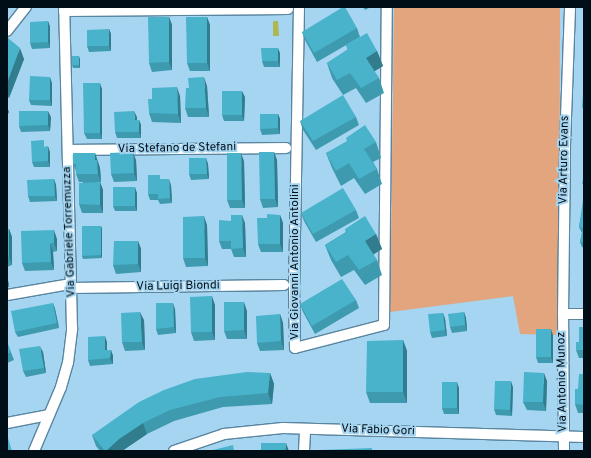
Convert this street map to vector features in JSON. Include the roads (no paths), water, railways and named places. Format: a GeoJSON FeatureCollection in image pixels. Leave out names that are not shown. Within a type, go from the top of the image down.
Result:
{"type":"FeatureCollection","features":[{"type":"Feature","properties":{"kind":"street"},"geometry":{"type":"LineString","coordinates":[[7,31],[26,7]]}},
{"type":"Feature","properties":{"kind":"street","name":"Via Giovanni Antonio Antolini"},"geometry":{"type":"LineString","coordinates":[[299,7],[294,285],[295,348],[384,326],[387,7]]}},
{"type":"Feature","properties":{"kind":"street","name":"Via Arturo Evans"},"geometry":{"type":"LineString","coordinates":[[563,314],[565,145],[570,7]]}},
{"type":"Feature","properties":{"kind":"street"},"geometry":{"type":"LineString","coordinates":[[64,9],[288,9]]}},
{"type":"Feature","properties":{"kind":"street","name":"Via Gabriele Torremuzza"},"geometry":{"type":"LineString","coordinates":[[34,451],[61,387],[69,357],[72,328],[64,9]]}},
{"type":"Feature","properties":{"kind":"street","name":"Via Stefano de Stefani"},"geometry":{"type":"LineString","coordinates":[[68,150],[286,148]]}},
{"type":"Feature","properties":{"kind":"street","name":"Via Luigi Biondi"},"geometry":{"type":"LineString","coordinates":[[7,295],[71,286],[284,285]]}},
{"type":"Feature","properties":{"kind":"street"},"geometry":{"type":"LineString","coordinates":[[563,314],[584,314]]}},
{"type":"Feature","properties":{"kind":"street","name":"Via Antonio Munoz"},"geometry":{"type":"LineString","coordinates":[[563,314],[564,451]]}},
{"type":"Feature","properties":{"kind":"street"},"geometry":{"type":"LineString","coordinates":[[7,423],[50,415]]}},
{"type":"Feature","properties":{"kind":"street","name":"Via Fabio Gori"},"geometry":{"type":"LineString","coordinates":[[174,451],[224,434],[283,428],[584,437]]}},
{"type":"Feature","properties":{"kind":"street"},"geometry":{"type":"LineString","coordinates":[[304,451],[305,429]]}}]}
